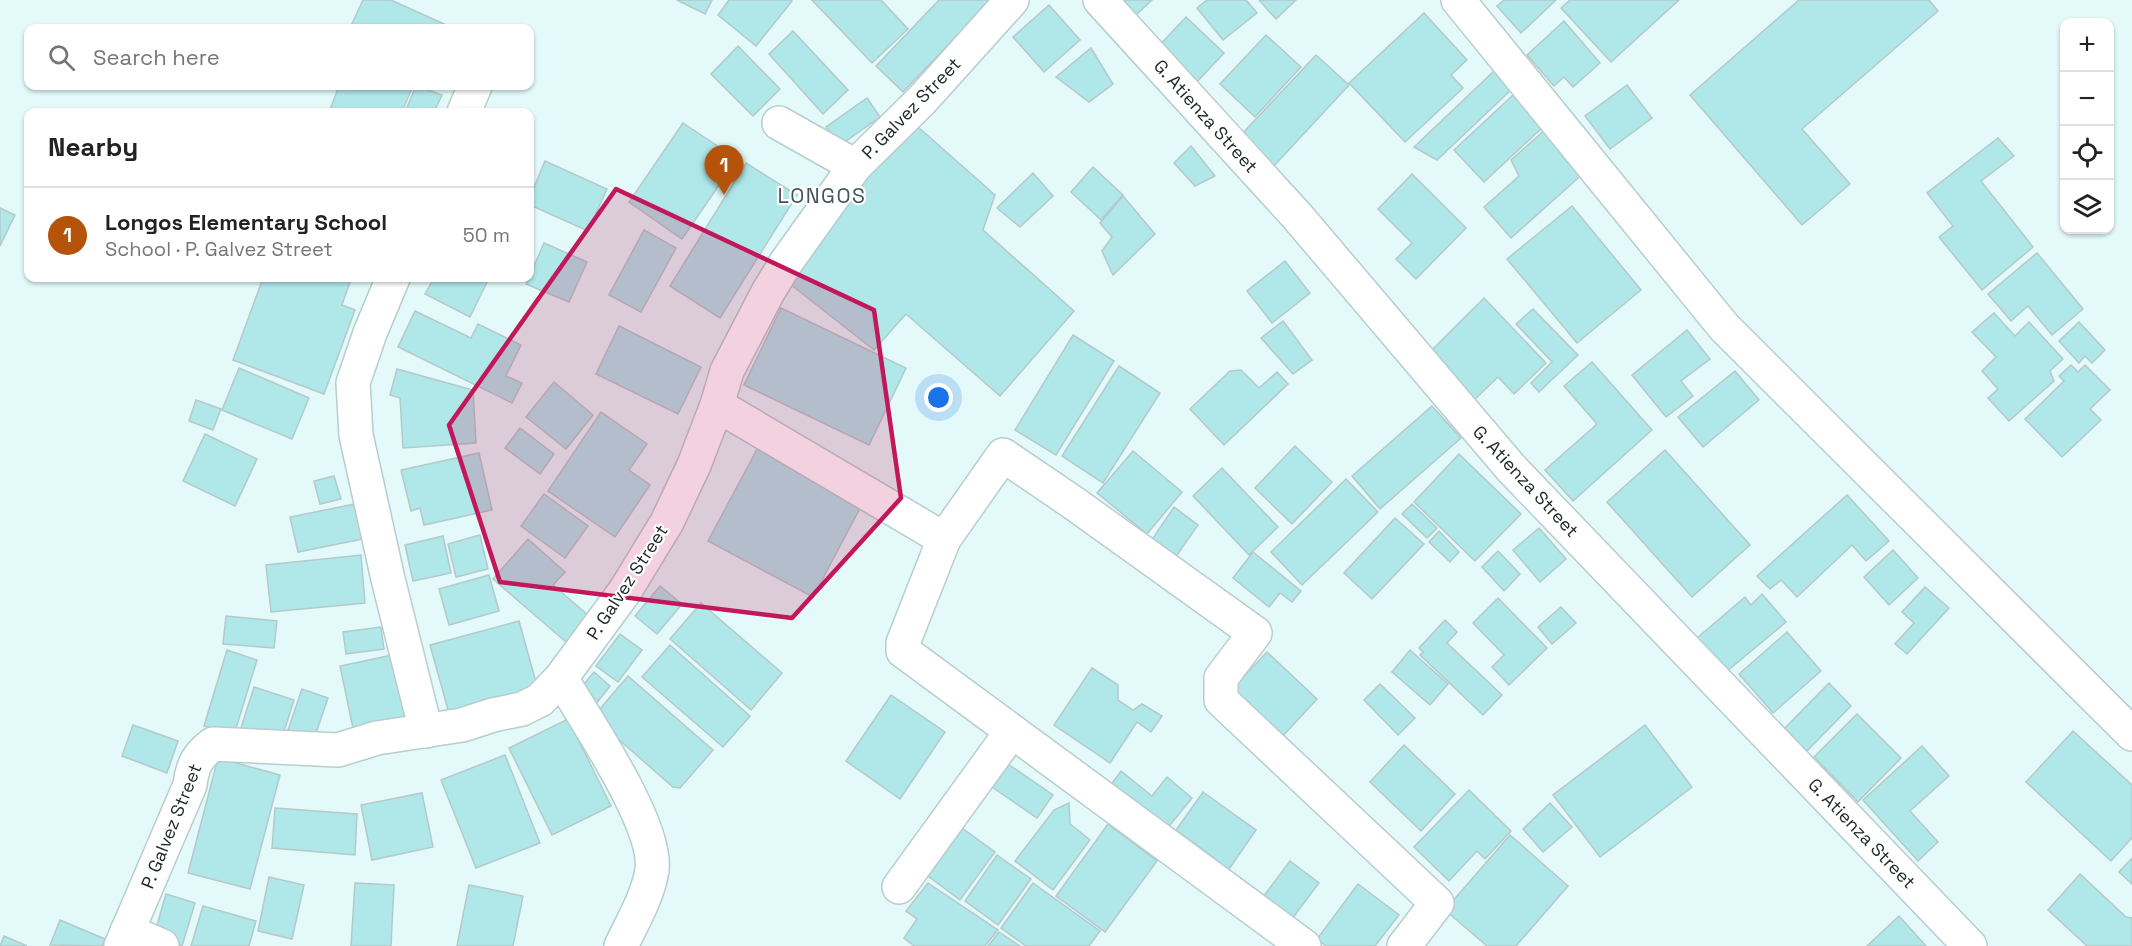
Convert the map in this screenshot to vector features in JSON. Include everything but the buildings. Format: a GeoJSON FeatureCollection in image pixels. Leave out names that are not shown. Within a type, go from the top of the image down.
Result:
{"type":"FeatureCollection","features":[{"type":"Feature","properties":{"kind":"street","name":"P. Galvez Street"},"geometry":{"type":"LineString","coordinates":[[124,939],[190,785],[192,770],[202,753],[213,744],[338,750],[377,738],[462,725],[522,709],[540,700],[561,678],[625,591],[667,522],[694,465],[717,405],[727,371],[768,292],[787,261],[855,166],[922,100],[1012,0]]}},
{"type":"Feature","properties":{"kind":"street","name":"G. Atienza Street"},"geometry":{"type":"LineString","coordinates":[[1100,0],[1297,216],[1511,468],[1970,946]]}},
{"type":"Feature","properties":{"kind":"street"},"geometry":{"type":"LineString","coordinates":[[1458,0],[1724,327],[2132,734]]}},
{"type":"Feature","properties":{"kind":"street"},"geometry":{"type":"LineString","coordinates":[[466,108],[473,90]]}},
{"type":"Feature","properties":{"kind":"street"},"geometry":{"type":"LineString","coordinates":[[779,123],[855,166]]}},
{"type":"Feature","properties":{"kind":"street"},"geometry":{"type":"LineString","coordinates":[[391,282],[370,333],[353,383],[356,435],[426,731]]}},
{"type":"Feature","properties":{"kind":"street"},"geometry":{"type":"LineString","coordinates":[[717,405],[944,539]]}},
{"type":"Feature","properties":{"kind":"street"},"geometry":{"type":"LineString","coordinates":[[1304,946],[903,651],[903,643],[944,539],[1003,455],[1255,633],[1221,678],[1221,700],[1437,903],[1404,946]]}},
{"type":"Feature","properties":{"kind":"street"},"geometry":{"type":"LineString","coordinates":[[561,678],[636,805],[652,852],[652,870],[646,890],[621,946]]}},
{"type":"Feature","properties":{"kind":"street"},"geometry":{"type":"LineString","coordinates":[[899,886],[1012,731]]}},
{"type":"Feature","properties":{"kind":"street"},"geometry":{"type":"LineString","coordinates":[[124,939],[162,946]]}},
{"type":"Feature","properties":{"kind":"highlighted area"},"geometry":{"type":"Polygon","coordinates":[[[616,189],[874,310],[901,498],[792,618],[500,582],[449,425],[616,189]]]}},
{"type":"Feature","properties":{"kind":"place","name":"Longos Elementary School"},"geometry":{"type":"Point","coordinates":[724,195]}},
{"type":"Feature","properties":{"kind":"district","name":"LONGOS"},"geometry":{"type":"Point","coordinates":[822,195]}}]}
